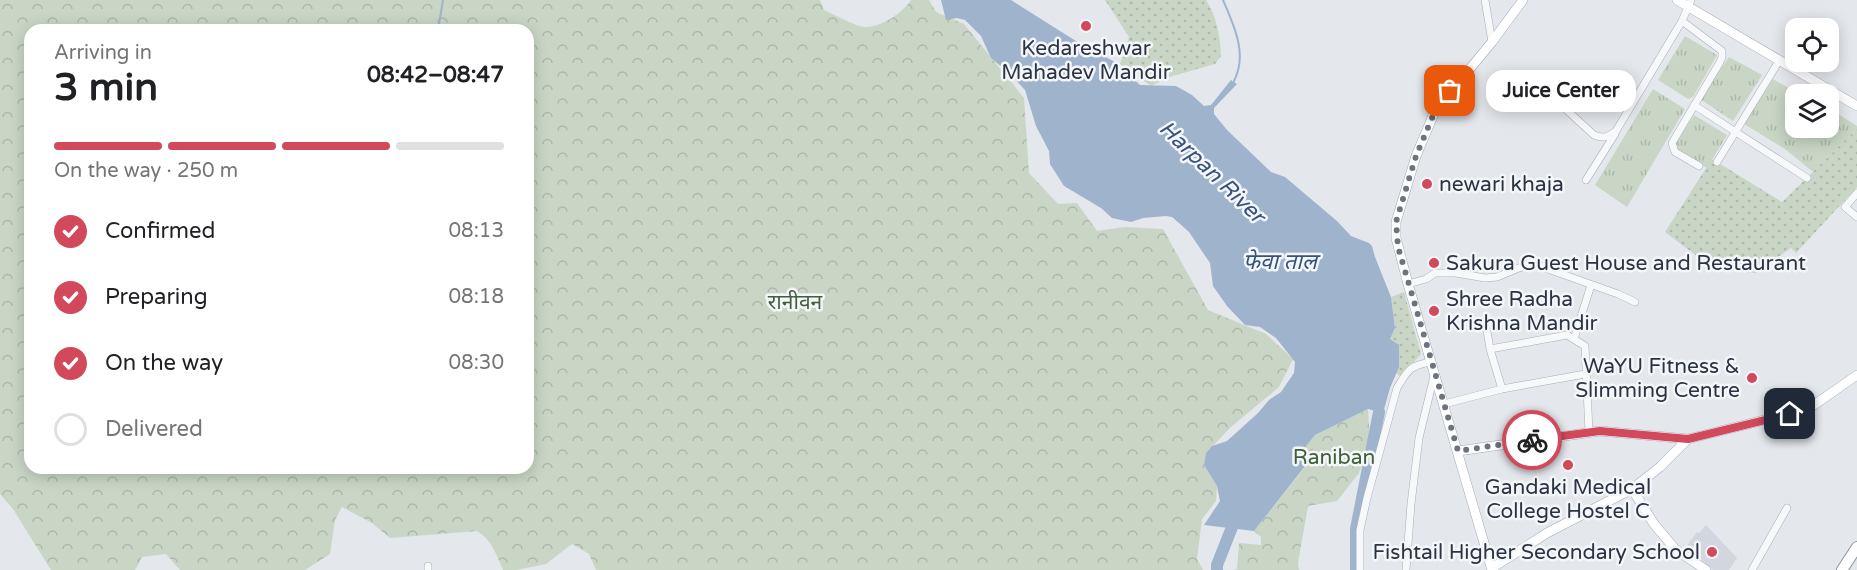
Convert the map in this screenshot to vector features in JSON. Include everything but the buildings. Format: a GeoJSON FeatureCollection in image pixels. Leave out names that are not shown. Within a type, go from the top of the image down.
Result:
{"type":"FeatureCollection","features":[{"type":"Feature","properties":{"kind":"highway"},"geometry":{"type":"LineString","coordinates":[[1842,570],[1856,551]]}},
{"type":"Feature","properties":{"kind":"main road"},"geometry":{"type":"LineString","coordinates":[[1523,0],[1492,42],[1435,111],[1416,156],[1396,222],[1396,238],[1408,284],[1492,569],[1547,533],[1632,489],[1660,467],[1688,439]]}},
{"type":"Feature","properties":{"kind":"main road"},"geometry":{"type":"LineString","coordinates":[[1677,0],[1689,3],[1779,61],[1857,106]]}},
{"type":"Feature","properties":{"kind":"main road"},"geometry":{"type":"LineString","coordinates":[[1458,451],[1589,432],[1611,431],[1688,439],[1801,411],[1814,405],[1857,375]]}},
{"type":"Feature","properties":{"kind":"main road"},"geometry":{"type":"LineString","coordinates":[[1632,489],[1654,524],[1675,549],[1706,570]]}},
{"type":"Feature","properties":{"kind":"street"},"geometry":{"type":"LineString","coordinates":[[1485,0],[1492,42]]}},
{"type":"Feature","properties":{"kind":"street"},"geometry":{"type":"LineString","coordinates":[[1587,180],[1682,21],[1689,3]]}},
{"type":"Feature","properties":{"kind":"street"},"geometry":{"type":"LineString","coordinates":[[1682,21],[1722,51],[1720,62],[1672,143],[1675,152],[1699,166]]}},
{"type":"Feature","properties":{"kind":"street"},"geometry":{"type":"LineString","coordinates":[[1717,162],[1779,61]]}},
{"type":"Feature","properties":{"kind":"street"},"geometry":{"type":"LineString","coordinates":[[1546,92],[1594,135],[1600,138],[1610,136],[1616,131]]}},
{"type":"Feature","properties":{"kind":"street"},"geometry":{"type":"LineString","coordinates":[[1694,105],[1808,178]]}},
{"type":"Feature","properties":{"kind":"street"},"geometry":{"type":"LineString","coordinates":[[1857,194],[1845,207],[1857,217]]}},
{"type":"Feature","properties":{"kind":"street"},"geometry":{"type":"LineString","coordinates":[[1408,284],[1426,279],[1435,273],[1497,277],[1531,263],[1635,302]]}},
{"type":"Feature","properties":{"kind":"street"},"geometry":{"type":"LineString","coordinates":[[1574,339],[1591,285]]}},
{"type":"Feature","properties":{"kind":"street"},"geometry":{"type":"LineString","coordinates":[[1487,332],[1502,389]]}},
{"type":"Feature","properties":{"kind":"street"},"geometry":{"type":"LineString","coordinates":[[1490,349],[1567,335],[1585,346],[1589,432]]}},
{"type":"Feature","properties":{"kind":"street"},"geometry":{"type":"LineString","coordinates":[[1360,570],[1360,530],[1397,388],[1406,374],[1417,364],[1432,362]]}},
{"type":"Feature","properties":{"kind":"street"},"geometry":{"type":"LineString","coordinates":[[1406,570],[1419,438],[1435,373]]}},
{"type":"Feature","properties":{"kind":"street"},"geometry":{"type":"LineString","coordinates":[[1444,404],[1502,389],[1585,374]]}},
{"type":"Feature","properties":{"kind":"street"},"geometry":{"type":"LineString","coordinates":[[1752,570],[1787,508]]}},
{"type":"Feature","properties":{"kind":"shaded area","name":"Fishtail Higher Secondary School"},"geometry":{"type":"Polygon","coordinates":[[[1706,525],[1737,558],[1729,570],[1713,570],[1687,546],[1697,532],[1699,533],[1706,525]]]}},
{"type":"Feature","properties":{"kind":"green space","name":"रानीवन"},"geometry":{"type":"Polygon","coordinates":[[[0,0],[820,0],[824,10],[851,23],[871,27],[891,18],[911,0],[929,0],[936,12],[964,24],[1024,98],[1029,173],[1058,204],[1077,203],[1097,231],[1124,227],[1163,229],[1208,310],[1266,334],[1293,359],[1279,387],[1231,427],[1206,453],[1204,465],[1217,486],[1216,501],[1202,519],[1197,559],[1203,570],[596,570],[589,554],[572,544],[546,564],[503,570],[490,543],[477,531],[390,538],[372,523],[342,507],[335,520],[330,554],[305,570],[180,570],[166,554],[142,557],[135,570],[51,570],[13,509],[0,494],[0,0]]]}},
{"type":"Feature","properties":{"kind":"green space"},"geometry":{"type":"Polygon","coordinates":[[[1105,0],[1206,0],[1217,27],[1221,56],[1215,64],[1169,77],[1151,86],[1120,64],[1129,37],[1105,0]]]}},
{"type":"Feature","properties":{"kind":"green space"},"geometry":{"type":"Polygon","coordinates":[[[1685,36],[1717,55],[1693,97],[1688,99],[1658,80],[1685,36]]]}},
{"type":"Feature","properties":{"kind":"green space"},"geometry":{"type":"Polygon","coordinates":[[[1729,57],[1762,75],[1733,121],[1700,99],[1729,57]]]}},
{"type":"Feature","properties":{"kind":"green space"},"geometry":{"type":"Polygon","coordinates":[[[1773,79],[1785,86],[1785,138],[1839,138],[1839,114],[1857,126],[1857,129],[1813,172],[1785,149],[1744,124],[1773,79]]]}},
{"type":"Feature","properties":{"kind":"green space"},"geometry":{"type":"Polygon","coordinates":[[[1653,89],[1685,109],[1627,207],[1595,185],[1653,89]]]}},
{"type":"Feature","properties":{"kind":"green space"},"geometry":{"type":"Polygon","coordinates":[[[1694,115],[1727,135],[1707,168],[1675,149],[1674,146],[1694,115]]]}},
{"type":"Feature","properties":{"kind":"green space"},"geometry":{"type":"Polygon","coordinates":[[[1857,129],[1857,187],[1796,253],[1791,248],[1756,273],[1714,269],[1665,232],[1712,159],[1782,202],[1857,129]]]}},
{"type":"Feature","properties":{"kind":"green space"},"geometry":{"type":"Polygon","coordinates":[[[1404,292],[1421,354],[1401,377],[1396,373],[1399,367],[1390,339],[1395,328],[1391,297],[1404,292]]]}},
{"type":"Feature","properties":{"kind":"green space","name":"Raniban"},"geometry":{"type":"Polygon","coordinates":[[[1368,409],[1370,442],[1359,473],[1337,501],[1308,506],[1298,563],[1299,570],[1232,570],[1237,569],[1239,543],[1261,545],[1261,537],[1254,531],[1306,466],[1297,456],[1315,435],[1368,409]]]}},
{"type":"Feature","properties":{"kind":"water","name":"फेवा ताल"},"geometry":{"type":"Polygon","coordinates":[[[941,0],[1011,0],[1079,43],[1113,61],[1140,85],[1176,86],[1192,95],[1204,106],[1211,105],[1231,80],[1237,84],[1214,108],[1214,114],[1227,130],[1271,172],[1285,177],[1337,221],[1351,236],[1372,246],[1391,297],[1395,328],[1390,339],[1399,345],[1399,367],[1383,413],[1368,409],[1315,435],[1298,456],[1306,465],[1254,531],[1204,525],[1220,501],[1217,486],[1204,465],[1206,453],[1212,446],[1227,441],[1269,400],[1281,392],[1294,373],[1295,362],[1276,338],[1260,327],[1245,325],[1227,306],[1213,286],[1210,263],[1189,232],[1172,217],[1143,218],[1131,222],[1112,218],[1101,208],[1064,186],[1050,164],[1049,151],[1036,126],[1025,90],[991,58],[981,36],[965,20],[957,18],[946,20],[941,0]]]}},
{"type":"Feature","properties":{"kind":"waterway"},"geometry":{"type":"LineString","coordinates":[[439,24],[443,0]]}},
{"type":"Feature","properties":{"kind":"waterway"},"geometry":{"type":"LineString","coordinates":[[1223,0],[1240,50],[1240,61],[1234,81]]}},
{"type":"Feature","properties":{"kind":"waterway"},"geometry":{"type":"LineString","coordinates":[[1356,570],[1356,529],[1379,412]]}},
{"type":"Feature","properties":{"kind":"waterway","name":"Harpan River"},"geometry":{"type":"LineString","coordinates":[[1217,570],[1238,512]]}},
{"type":"Feature","properties":{"kind":"way so far"},"geometry":{"type":"LineString","coordinates":[[1450,91],[1435,111],[1416,156],[1397,214],[1395,228],[1398,247],[1458,451],[1532,440]]}},
{"type":"Feature","properties":{"kind":"place","name":"Kedareshwar Mahadev Mandir"},"geometry":{"type":"Point","coordinates":[1086,26]}},
{"type":"Feature","properties":{"kind":"place","name":"Juice Center"},"geometry":{"type":"Point","coordinates":[1450,91]}},
{"type":"Feature","properties":{"kind":"place","name":"newari khaja"},"geometry":{"type":"Point","coordinates":[1427,184]}},
{"type":"Feature","properties":{"kind":"place","name":"Sakura Guest House and Restaurant"},"geometry":{"type":"Point","coordinates":[1434,263]}},
{"type":"Feature","properties":{"kind":"place","name":"Shree Radha Krishna Mandir"},"geometry":{"type":"Point","coordinates":[1434,311]}},
{"type":"Feature","properties":{"kind":"place","name":"WaYU Fitness & Slimming Centre"},"geometry":{"type":"Point","coordinates":[1752,378]}},
{"type":"Feature","properties":{"kind":"place","name":"Gandaki Medical College Hostel C"},"geometry":{"type":"Point","coordinates":[1568,465]}},
{"type":"Feature","properties":{"kind":"place","name":"Fishtail Higher Secondary School"},"geometry":{"type":"Point","coordinates":[1712,552]}},
{"type":"Feature","properties":{"kind":"route"},"geometry":{"type":"LineString","coordinates":[[1532,440],[1600,431],[1688,439],[1713,431],[1790,414]]}}]}
